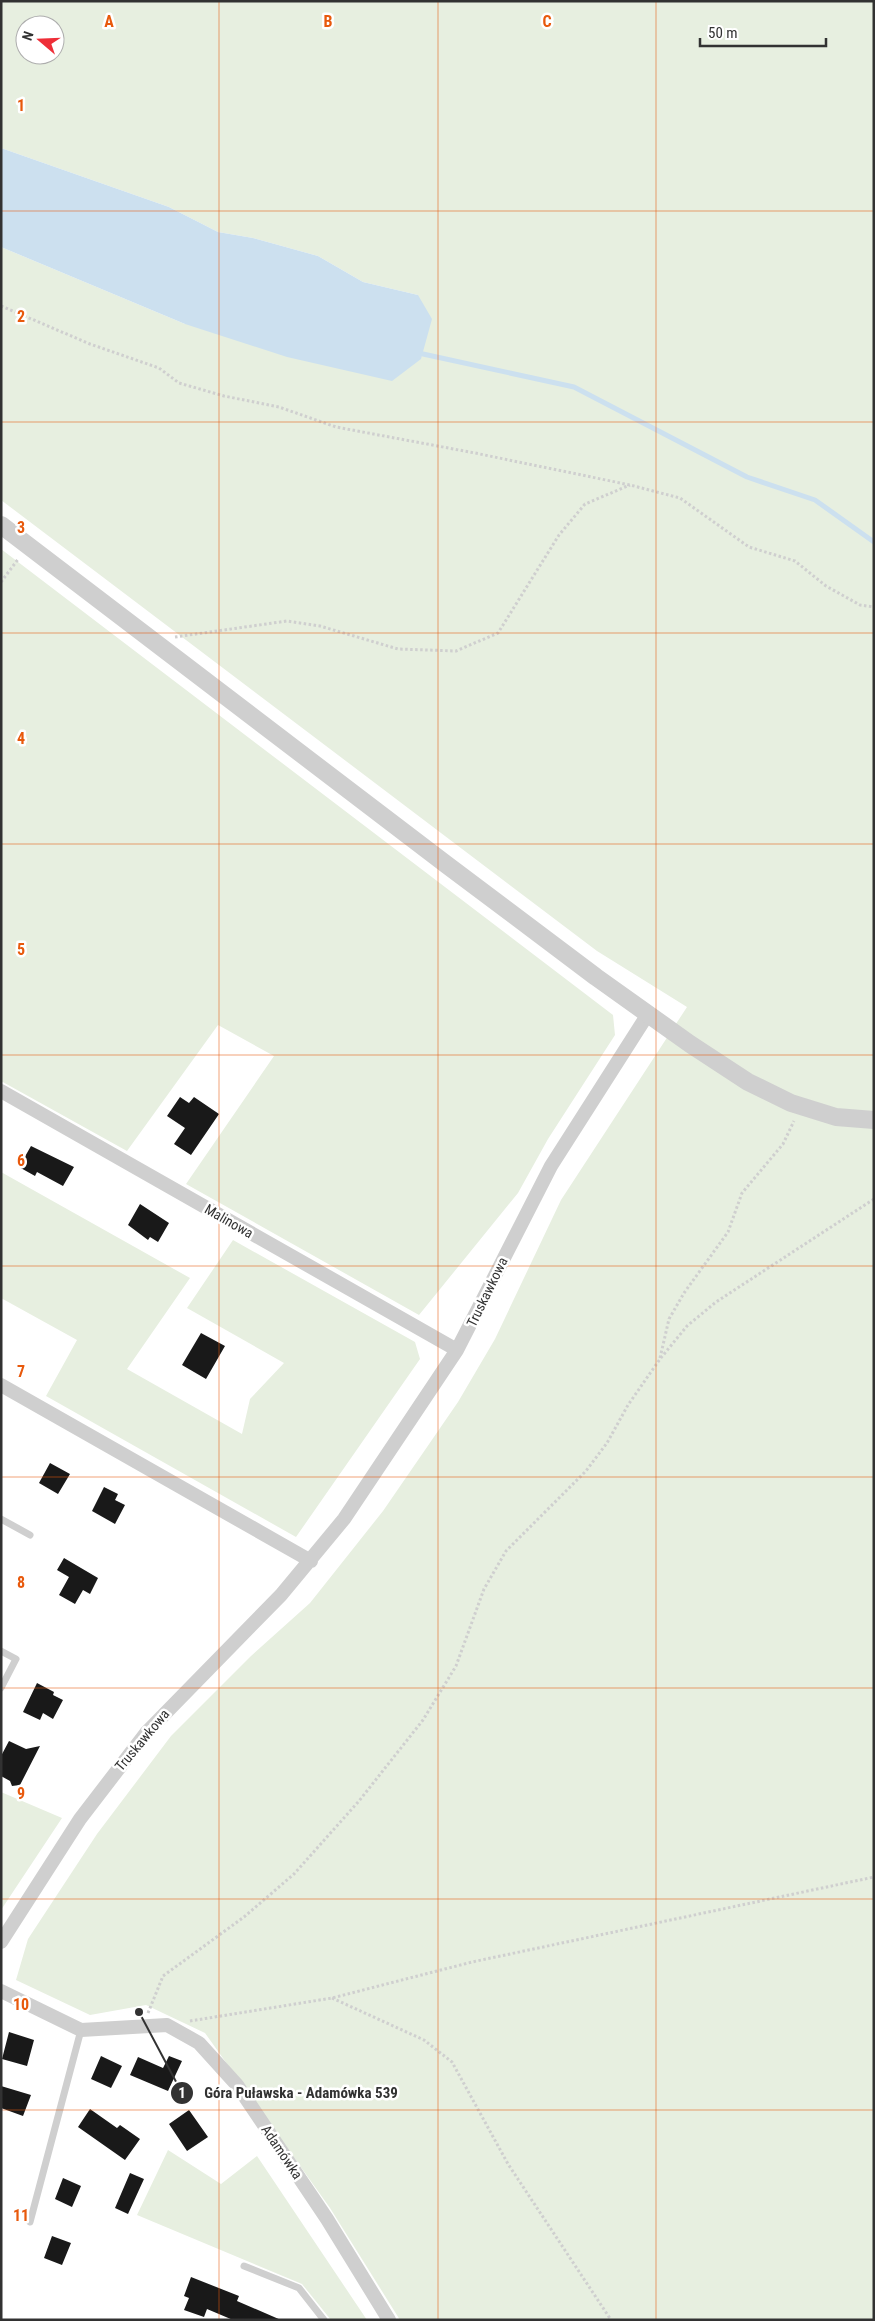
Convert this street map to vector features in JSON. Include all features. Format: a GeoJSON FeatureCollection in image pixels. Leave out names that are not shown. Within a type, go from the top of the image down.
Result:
{"type":"FeatureCollection","features":[{"type":"Feature","properties":{"kind":"street"},"geometry":{"type":"LineString","coordinates":[[1,525],[462,877],[648,1014],[748,1082],[801,1107],[836,1117],[874,1120]]}},
{"type":"Feature","properties":{"kind":"street","name":"Truskawkowa"},"geometry":{"type":"LineString","coordinates":[[1,1942],[80,1819],[146,1733],[281,1595],[344,1519],[457,1350],[551,1166],[648,1014]]}},
{"type":"Feature","properties":{"kind":"street","name":"Malinowa"},"geometry":{"type":"LineString","coordinates":[[1,1092],[457,1350]]}},
{"type":"Feature","properties":{"kind":"street"},"geometry":{"type":"LineString","coordinates":[[1,1385],[311,1561]]}},
{"type":"Feature","properties":{"kind":"street"},"geometry":{"type":"LineString","coordinates":[[2,1994],[81,2030],[142,2028],[167,2025]]}},
{"type":"Feature","properties":{"kind":"street","name":"Adamówka"},"geometry":{"type":"LineString","coordinates":[[167,2025],[199,2043],[237,2085],[327,2220],[389,2320]]}},
{"type":"Feature","properties":{"kind":"lane"},"geometry":{"type":"LineString","coordinates":[[1,1519],[30,1535]]}},
{"type":"Feature","properties":{"kind":"lane"},"geometry":{"type":"LineString","coordinates":[[1,1651],[16,1659],[1,1688]]}},
{"type":"Feature","properties":{"kind":"lane"},"geometry":{"type":"LineString","coordinates":[[30,2222],[81,2030]]}},
{"type":"Feature","properties":{"kind":"lane"},"geometry":{"type":"LineString","coordinates":[[244,2266],[299,2288],[324,2320]]}},
{"type":"Feature","properties":{"kind":"path"},"geometry":{"type":"LineString","coordinates":[[1,306],[90,344],[159,368],[179,383],[224,396],[279,407],[336,427],[630,485],[680,498],[749,547],[795,561],[826,586],[860,605],[874,607]]}},
{"type":"Feature","properties":{"kind":"path"},"geometry":{"type":"LineString","coordinates":[[152,640],[287,620],[320,626],[398,649],[456,651],[498,633],[559,535],[585,504],[630,485]]}},
{"type":"Feature","properties":{"kind":"path"},"geometry":{"type":"LineString","coordinates":[[1,582],[28,546]]}},
{"type":"Feature","properties":{"kind":"path"},"geometry":{"type":"LineString","coordinates":[[660,1359],[669,1319],[684,1293],[728,1232],[742,1193],[783,1144],[801,1107]]}},
{"type":"Feature","properties":{"kind":"path"},"geometry":{"type":"LineString","coordinates":[[142,2028],[163,1976],[244,1917],[294,1874],[360,1800],[423,1720],[456,1666],[484,1589],[506,1551],[586,1471],[607,1442],[628,1405],[660,1359],[687,1326],[716,1302],[874,1199]]}},
{"type":"Feature","properties":{"kind":"path"},"geometry":{"type":"LineString","coordinates":[[167,2025],[332,1998],[472,1962],[874,1877]]}},
{"type":"Feature","properties":{"kind":"path"},"geometry":{"type":"LineString","coordinates":[[332,1998],[424,2040],[452,2062],[508,2164],[611,2320]]}},
{"type":"Feature","properties":{"kind":"green space"},"geometry":{"type":"Polygon","coordinates":[[[1,1],[874,1],[874,2320],[400,2320],[330,2208],[205,2033],[146,2005],[90,2015],[16,1980],[28,1939],[97,1834],[171,1736],[251,1656],[310,1603],[383,1511],[458,1402],[495,1339],[561,1200],[687,1007],[597,951],[1,500],[1,247],[185,324],[418,295],[363,282],[318,256],[253,238],[218,232],[169,207],[1,148],[1,1]]]}},
{"type":"Feature","properties":{"kind":"green space"},"geometry":{"type":"Polygon","coordinates":[[[1,549],[613,1015],[615,1035],[548,1139],[518,1193],[419,1315],[186,1184],[274,1056],[218,1025],[127,1151],[1,1081],[1,549]]]}},
{"type":"Feature","properties":{"kind":"green space"},"geometry":{"type":"Polygon","coordinates":[[[1,1172],[190,1278],[127,1369],[242,1434],[250,1399],[284,1363],[187,1308],[233,1240],[415,1342],[420,1359],[296,1537],[46,1396],[77,1340],[1,1298],[1,1172]]]}},
{"type":"Feature","properties":{"kind":"green space"},"geometry":{"type":"Polygon","coordinates":[[[1,1792],[62,1818],[1,1910],[1,1792]]]}},
{"type":"Feature","properties":{"kind":"green space"},"geometry":{"type":"Polygon","coordinates":[[[168,2150],[221,2184],[257,2156],[367,2320],[331,2320],[302,2284],[137,2215],[168,2150]]]}},
{"type":"Feature","properties":{"kind":"water"},"geometry":{"type":"Polygon","coordinates":[[[1,148],[169,207],[218,232],[253,238],[318,256],[363,282],[418,295],[432,319],[421,359],[392,381],[287,357],[185,324],[1,247],[1,148]]]}},
{"type":"Feature","properties":{"kind":"building"},"geometry":{"type":"Polygon","coordinates":[[[180,1097],[189,1103],[194,1097],[219,1114],[191,1155],[174,1144],[185,1128],[167,1116],[180,1097]]]}},
{"type":"Feature","properties":{"kind":"building"},"geometry":{"type":"Polygon","coordinates":[[[31,1146],[74,1167],[63,1186],[37,1172],[35,1176],[19,1167],[31,1146]]]}},
{"type":"Feature","properties":{"kind":"building"},"geometry":{"type":"Polygon","coordinates":[[[140,1204],[169,1223],[158,1242],[150,1237],[148,1240],[128,1225],[140,1204]]]}},
{"type":"Feature","properties":{"kind":"building"},"geometry":{"type":"Polygon","coordinates":[[[201,1333],[225,1346],[206,1379],[182,1365],[201,1333]]]}},
{"type":"Feature","properties":{"kind":"building"},"geometry":{"type":"Polygon","coordinates":[[[50,1463],[70,1474],[58,1494],[39,1483],[50,1463]]]}},
{"type":"Feature","properties":{"kind":"building"},"geometry":{"type":"Polygon","coordinates":[[[104,1487],[118,1494],[115,1500],[125,1505],[115,1524],[92,1511],[104,1487]]]}},
{"type":"Feature","properties":{"kind":"building"},"geometry":{"type":"Polygon","coordinates":[[[64,1558],[98,1578],[90,1594],[83,1590],[75,1604],[59,1595],[69,1577],[57,1570],[64,1558]]]}},
{"type":"Feature","properties":{"kind":"building"},"geometry":{"type":"Polygon","coordinates":[[[37,1683],[54,1692],[53,1695],[63,1700],[53,1719],[43,1713],[40,1720],[23,1712],[37,1683]]]}},
{"type":"Feature","properties":{"kind":"building"},"geometry":{"type":"Polygon","coordinates":[[[9,1741],[26,1749],[40,1746],[20,1785],[12,1786],[10,1781],[1,1776],[1,1756],[9,1741]]]}},
{"type":"Feature","properties":{"kind":"building"},"geometry":{"type":"Polygon","coordinates":[[[9,2032],[34,2040],[27,2066],[2,2059],[9,2032]]]}},
{"type":"Feature","properties":{"kind":"building"},"geometry":{"type":"Polygon","coordinates":[[[101,2056],[122,2066],[111,2088],[91,2079],[101,2056]]]}},
{"type":"Feature","properties":{"kind":"building"},"geometry":{"type":"Polygon","coordinates":[[[169,2056],[182,2061],[168,2091],[130,2075],[138,2057],[163,2068],[169,2056]]]}},
{"type":"Feature","properties":{"kind":"building"},"geometry":{"type":"Polygon","coordinates":[[[1,2086],[31,2095],[23,2116],[1,2108],[1,2086]]]}},
{"type":"Feature","properties":{"kind":"building"},"geometry":{"type":"Polygon","coordinates":[[[90,2109],[117,2128],[120,2125],[140,2139],[125,2160],[78,2127],[90,2109]]]}},
{"type":"Feature","properties":{"kind":"building"},"geometry":{"type":"Polygon","coordinates":[[[189,2110],[208,2137],[187,2151],[169,2124],[189,2110]]]}},
{"type":"Feature","properties":{"kind":"building"},"geometry":{"type":"Polygon","coordinates":[[[130,2173],[144,2179],[128,2214],[115,2208],[130,2173]]]}},
{"type":"Feature","properties":{"kind":"building"},"geometry":{"type":"Polygon","coordinates":[[[63,2178],[81,2186],[72,2207],[55,2199],[63,2178]]]}},
{"type":"Feature","properties":{"kind":"building"},"geometry":{"type":"Polygon","coordinates":[[[52,2236],[71,2243],[62,2265],[44,2258],[52,2236]]]}},
{"type":"Feature","properties":{"kind":"building"},"geometry":{"type":"Polygon","coordinates":[[[191,2277],[239,2296],[237,2301],[281,2320],[233,2320],[207,2309],[204,2317],[184,2310],[189,2298],[184,2296],[191,2277]]]}},
{"type":"Feature","properties":{"kind":"waterway"},"geometry":{"type":"LineString","coordinates":[[423,354],[574,387],[747,477],[815,500],[874,542]]}},
{"type":"Feature","properties":{"kind":"place","name":"Góra Puławska - Adamówka 539"},"geometry":{"type":"Point","coordinates":[139,2012]}}]}
